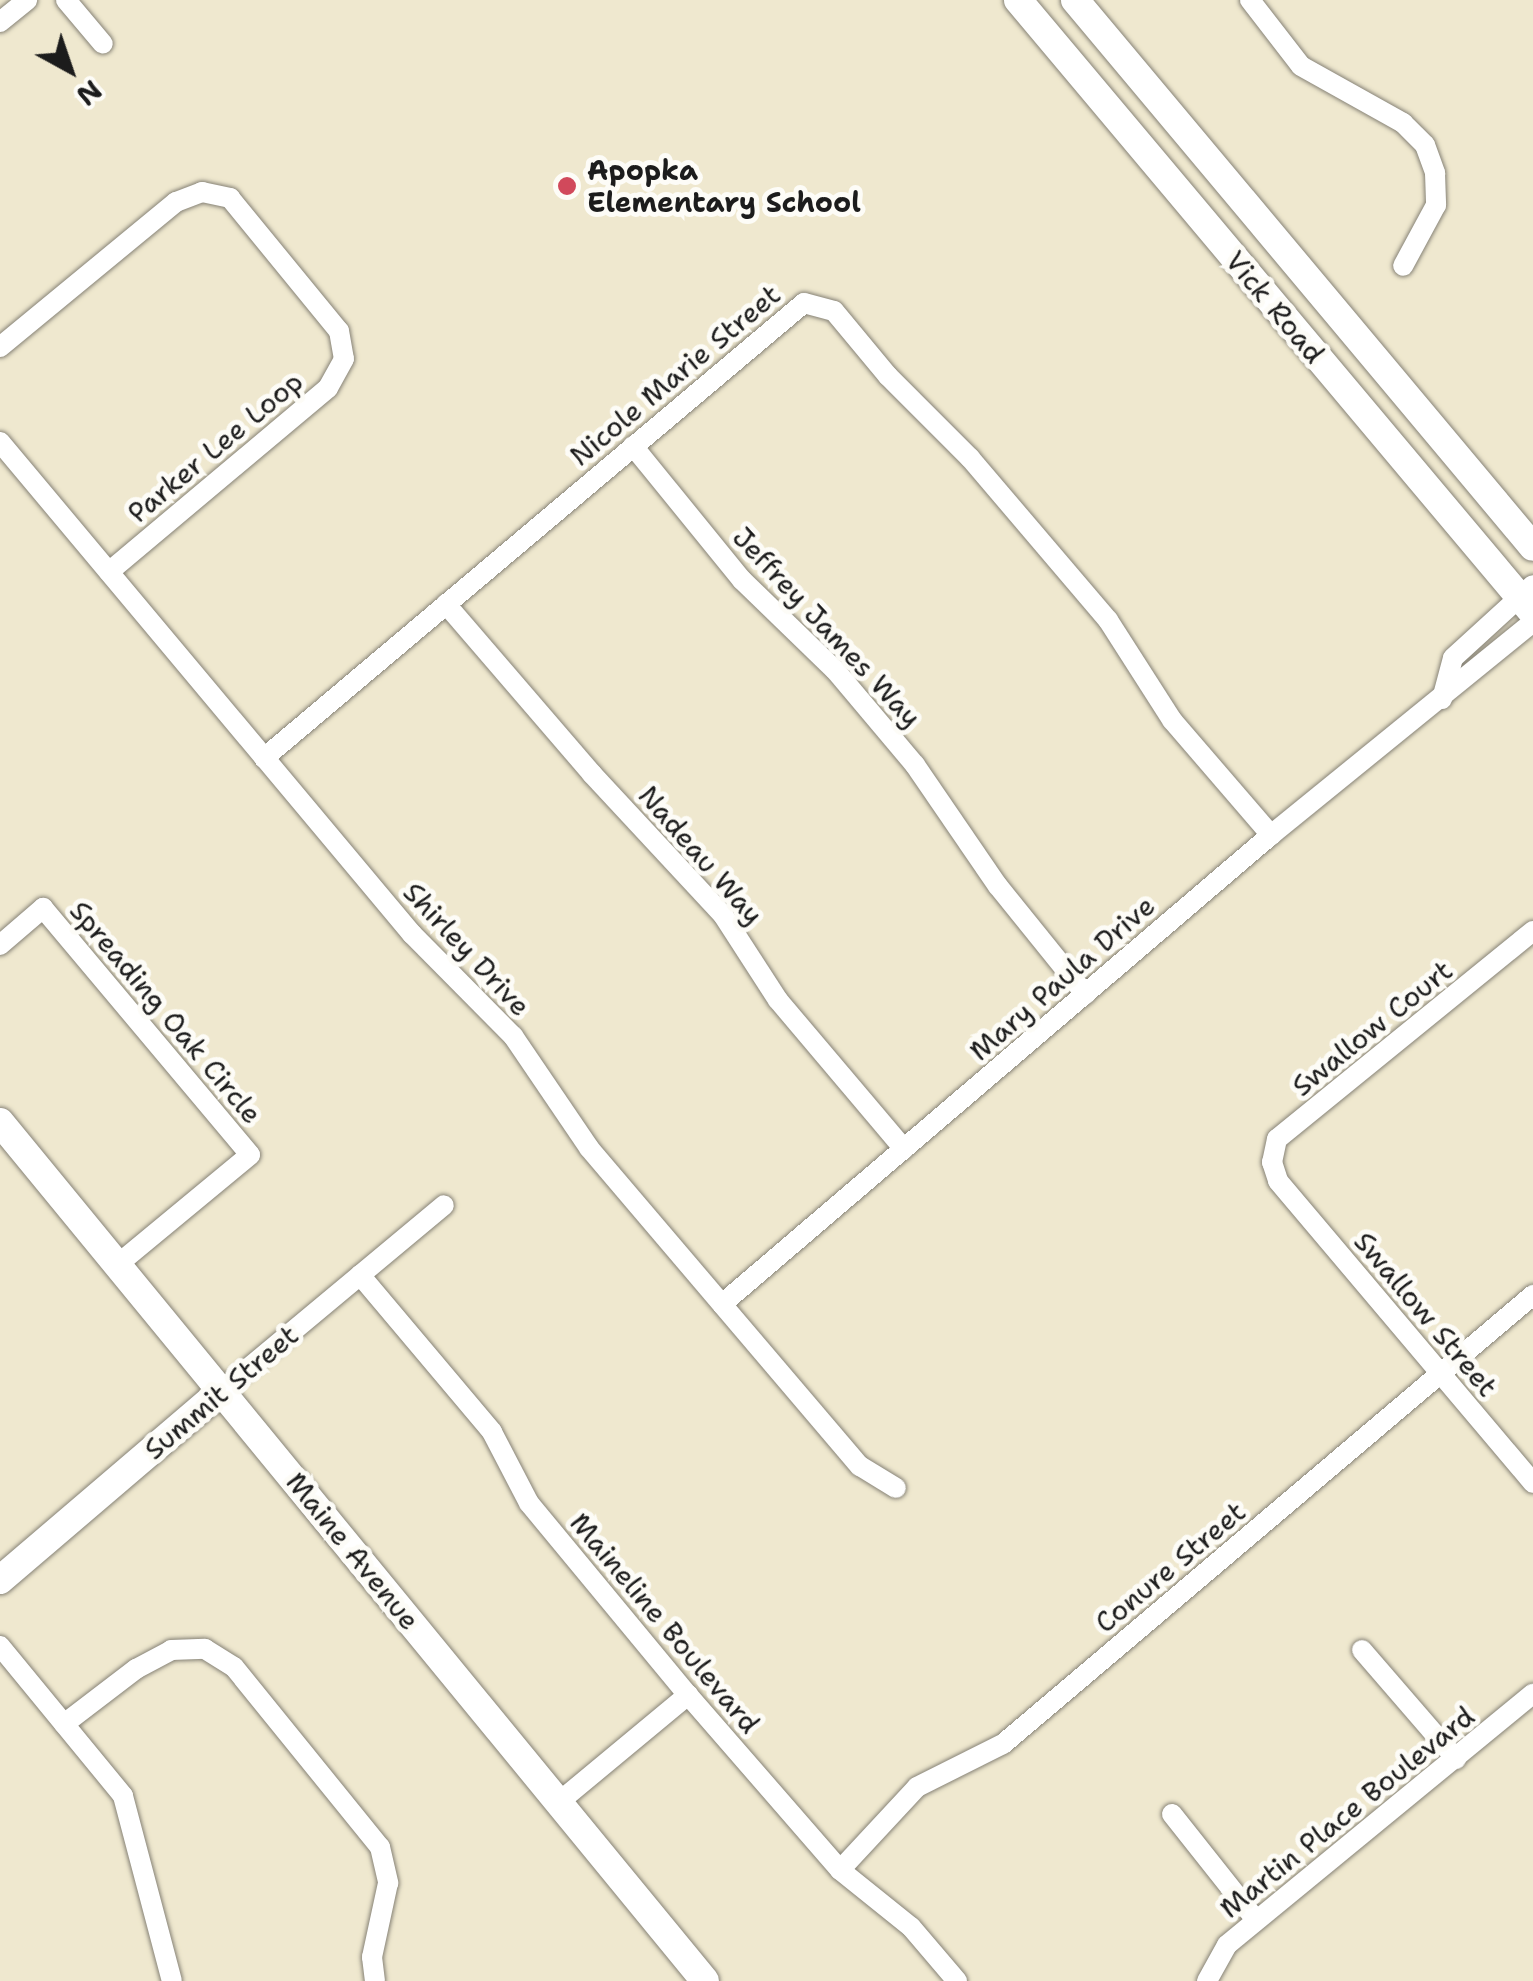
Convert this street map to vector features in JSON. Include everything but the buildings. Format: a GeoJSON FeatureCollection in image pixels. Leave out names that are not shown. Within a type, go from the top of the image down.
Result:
{"type":"FeatureCollection","features":[{"type":"Feature","properties":{"kind":"street"},"geometry":{"type":"LineString","coordinates":[[0,22],[26,0]]}},
{"type":"Feature","properties":{"kind":"street"},"geometry":{"type":"LineString","coordinates":[[66,0],[102,44]]}},
{"type":"Feature","properties":{"kind":"street","name":"Vick Road"},"geometry":{"type":"LineString","coordinates":[[1018,0],[1528,598]]}},
{"type":"Feature","properties":{"kind":"street","name":"Vick Road"},"geometry":{"type":"LineString","coordinates":[[1075,0],[1533,548]]}},
{"type":"Feature","properties":{"kind":"street"},"geometry":{"type":"LineString","coordinates":[[1250,0],[1302,66],[1403,123],[1425,145],[1435,173],[1436,204],[1403,266]]}},
{"type":"Feature","properties":{"kind":"street","name":"Parker Lee Loop"},"geometry":{"type":"LineString","coordinates":[[0,348],[176,202],[202,192],[230,198],[338,331],[344,359],[328,388],[109,572]]}},
{"type":"Feature","properties":{"kind":"street","name":"Nicole Marie Street"},"geometry":{"type":"LineString","coordinates":[[264,758],[804,303],[834,311],[888,376],[970,458],[1108,620],[1172,720],[1271,835]]}},
{"type":"Feature","properties":{"kind":"street","name":"Shirley Drive"},"geometry":{"type":"LineString","coordinates":[[0,442],[412,934],[513,1036],[589,1148],[860,1466],[896,1488]]}},
{"type":"Feature","properties":{"kind":"street","name":"Jeffrey James Way"},"geometry":{"type":"LineString","coordinates":[[632,446],[742,580],[836,670],[916,765],[998,886],[1085,994]]}},
{"type":"Feature","properties":{"kind":"street"},"geometry":{"type":"LineString","coordinates":[[1442,698],[1453,658],[1528,598]]}},
{"type":"Feature","properties":{"kind":"street","name":"Nadeau Way"},"geometry":{"type":"LineString","coordinates":[[446,604],[592,774],[724,915],[778,1000],[904,1149]]}},
{"type":"Feature","properties":{"kind":"street","name":"Mary Paula Drive"},"geometry":{"type":"LineString","coordinates":[[722,1304],[1271,835],[1533,622]]}},
{"type":"Feature","properties":{"kind":"street","name":"Spreading Oak Circle"},"geometry":{"type":"LineString","coordinates":[[0,945],[43,908],[250,1156],[118,1264]]}},
{"type":"Feature","properties":{"kind":"street","name":"Swallow Court"},"geometry":{"type":"LineString","coordinates":[[1278,1181],[1272,1162],[1277,1138],[1533,931]]}},
{"type":"Feature","properties":{"kind":"street","name":"Maine Avenue"},"geometry":{"type":"LineString","coordinates":[[0,1122],[706,1981]]}},
{"type":"Feature","properties":{"kind":"street","name":"Swallow Street"},"geometry":{"type":"LineString","coordinates":[[1278,1181],[1533,1483]]}},
{"type":"Feature","properties":{"kind":"street","name":"Summit Street"},"geometry":{"type":"LineString","coordinates":[[0,1580],[444,1205]]}},
{"type":"Feature","properties":{"kind":"street","name":"Maineline Boulevard"},"geometry":{"type":"LineString","coordinates":[[360,1275],[492,1432],[529,1503],[688,1695],[840,1870],[912,1927],[957,1981]]}},
{"type":"Feature","properties":{"kind":"street","name":"Conure Street"},"geometry":{"type":"LineString","coordinates":[[840,1870],[917,1787],[1003,1744],[1533,1295]]}},
{"type":"Feature","properties":{"kind":"street"},"geometry":{"type":"LineString","coordinates":[[0,1646],[123,1796],[172,1981]]}},
{"type":"Feature","properties":{"kind":"street"},"geometry":{"type":"LineString","coordinates":[[64,1724],[136,1669],[171,1650],[205,1649],[234,1667],[380,1848],[388,1883],[372,1957],[375,1981]]}},
{"type":"Feature","properties":{"kind":"street"},"geometry":{"type":"LineString","coordinates":[[1362,1650],[1456,1758]]}},
{"type":"Feature","properties":{"kind":"street","name":"Martin Place Boulevard"},"geometry":{"type":"LineString","coordinates":[[1208,1981],[1227,1945],[1533,1694]]}},
{"type":"Feature","properties":{"kind":"street"},"geometry":{"type":"LineString","coordinates":[[559,1802],[688,1695]]}},
{"type":"Feature","properties":{"kind":"street"},"geometry":{"type":"LineString","coordinates":[[1172,1814],[1256,1920]]}},
{"type":"Feature","properties":{"kind":"place","name":"Apopka Elementary School"},"geometry":{"type":"Point","coordinates":[567,186]}}]}
